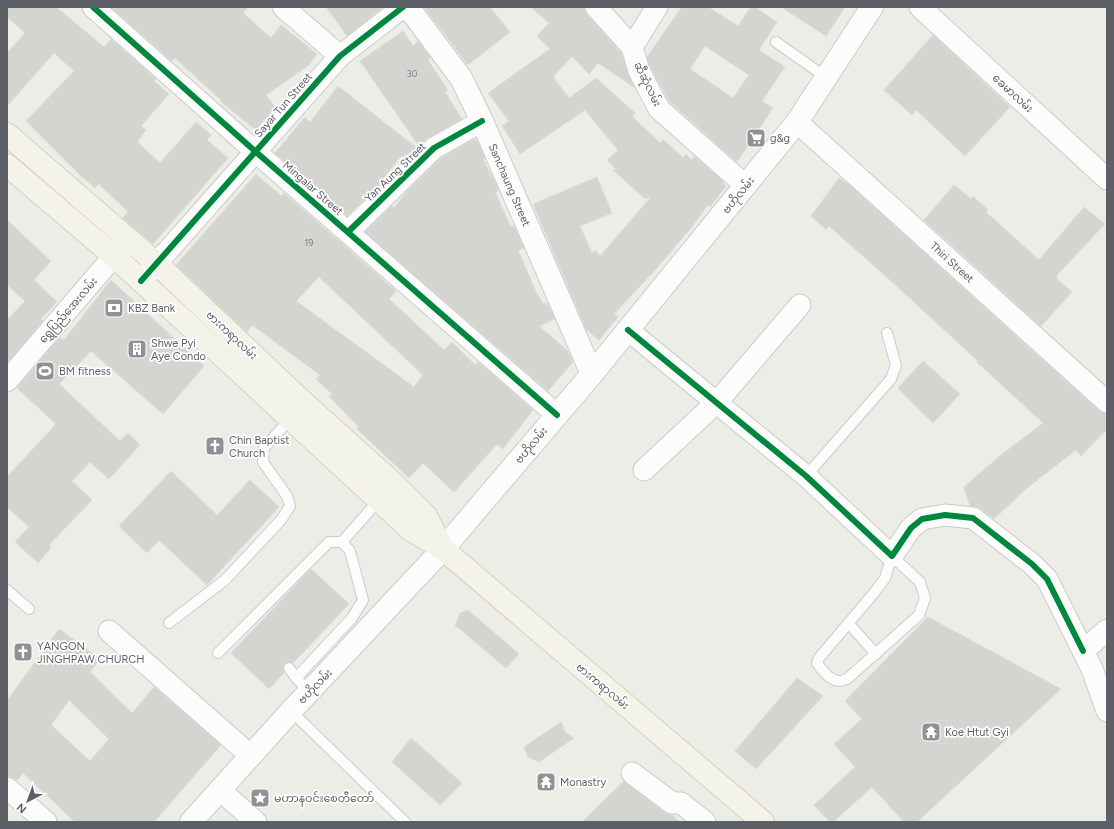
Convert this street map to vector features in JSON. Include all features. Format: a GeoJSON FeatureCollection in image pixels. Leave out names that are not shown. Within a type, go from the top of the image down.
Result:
{"type":"FeatureCollection","features":[{"type":"Feature","properties":{"kind":"main road","name":"Sanchaung Street"},"geometry":{"type":"LineString","coordinates":[[408,7],[461,78],[482,121],[592,374]]}},
{"type":"Feature","properties":{"kind":"main road","name":"ဗဟိုလမ်း"},"geometry":{"type":"LineString","coordinates":[[191,822],[291,711],[303,685],[443,550],[592,374],[798,122],[872,7]]}},
{"type":"Feature","properties":{"kind":"main road","name":"ဗားကရာလမ်း"},"geometry":{"type":"LineString","coordinates":[[7,134],[156,263],[298,411],[379,500],[411,530],[443,550],[763,822]]}},
{"type":"Feature","properties":{"kind":"main road","name":"ဗားကရာလမ်း"},"geometry":{"type":"LineString","coordinates":[[7,165],[141,281],[298,411],[393,483],[426,516],[443,550]]}},
{"type":"Feature","properties":{"kind":"street","name":"Mingalar Street"},"geometry":{"type":"LineString","coordinates":[[93,7],[256,152],[557,415]]}},
{"type":"Feature","properties":{"kind":"street"},"geometry":{"type":"LineString","coordinates":[[283,7],[340,56]]}},
{"type":"Feature","properties":{"kind":"street","name":"Sayar Tun Street"},"geometry":{"type":"LineString","coordinates":[[141,281],[340,56],[403,7]]}},
{"type":"Feature","properties":{"kind":"street","name":"ဆီဆုံလမ်း"},"geometry":{"type":"LineString","coordinates":[[596,7],[632,47],[639,71],[659,109],[746,186]]}},
{"type":"Feature","properties":{"kind":"street"},"geometry":{"type":"LineString","coordinates":[[632,47],[656,7]]}},
{"type":"Feature","properties":{"kind":"street","name":"ခေမာလမ်း"},"geometry":{"type":"LineString","coordinates":[[920,7],[1107,179]]}},
{"type":"Feature","properties":{"kind":"street","name":"Yan Aung Street"},"geometry":{"type":"LineString","coordinates":[[348,232],[434,148],[482,121]]}},
{"type":"Feature","properties":{"kind":"street","name":"Thiri Street"},"geometry":{"type":"LineString","coordinates":[[798,122],[1107,402]]}},
{"type":"Feature","properties":{"kind":"street","name":"ရွှေပြည်အေးလမ်း"},"geometry":{"type":"LineString","coordinates":[[7,381],[129,239]]}},
{"type":"Feature","properties":{"kind":"street"},"geometry":{"type":"LineString","coordinates":[[644,470],[716,402],[800,305]]}},
{"type":"Feature","properties":{"kind":"street"},"geometry":{"type":"LineString","coordinates":[[628,330],[806,476],[892,556],[911,528],[922,519],[945,515],[973,518],[1032,564],[1047,579],[1092,669],[1107,711]]}},
{"type":"Feature","properties":{"kind":"street"},"geometry":{"type":"LineString","coordinates":[[1083,651],[1107,630]]}},
{"type":"Feature","properties":{"kind":"street"},"geometry":{"type":"LineString","coordinates":[[109,631],[251,756]]}},
{"type":"Feature","properties":{"kind":"street"},"geometry":{"type":"LineString","coordinates":[[632,773],[672,803],[681,803],[705,822]]}},
{"type":"Feature","properties":{"kind":"street"},"geometry":{"type":"LineString","coordinates":[[7,788],[46,822]]}},
{"type":"Feature","properties":{"kind":"street"},"geometry":{"type":"LineString","coordinates":[[220,790],[256,822]]}},
{"type":"Feature","properties":{"kind":"lane"},"geometry":{"type":"LineString","coordinates":[[776,42],[827,78]]}},
{"type":"Feature","properties":{"kind":"lane"},"geometry":{"type":"LineString","coordinates":[[806,476],[891,379],[896,365],[887,333]]}},
{"type":"Feature","properties":{"kind":"lane"},"geometry":{"type":"LineString","coordinates":[[169,623],[225,580],[281,520],[290,506],[287,496],[263,462],[264,448],[298,411]]}},
{"type":"Feature","properties":{"kind":"lane"},"geometry":{"type":"LineString","coordinates":[[342,542],[379,500]]}},
{"type":"Feature","properties":{"kind":"lane"},"geometry":{"type":"LineString","coordinates":[[218,653],[262,614],[329,542],[342,542],[350,551],[363,600],[352,618],[303,685],[288,668]]}},
{"type":"Feature","properties":{"kind":"lane"},"geometry":{"type":"LineString","coordinates":[[892,556],[920,582],[925,598],[919,615],[847,679],[841,681],[835,680],[817,664],[819,658],[849,624],[885,578],[892,556]]}},
{"type":"Feature","properties":{"kind":"lane"},"geometry":{"type":"LineString","coordinates":[[7,590],[29,609]]}},
{"type":"Feature","properties":{"kind":"lane"},"geometry":{"type":"LineString","coordinates":[[849,624],[876,654]]}},
{"type":"Feature","properties":{"kind":"lane"},"geometry":{"type":"LineString","coordinates":[[291,711],[406,822]]}},
{"type":"Feature","properties":{"kind":"building"},"geometry":{"type":"Polygon","coordinates":[[[7,7],[56,7],[104,47],[111,39],[156,79],[154,81],[169,94],[141,126],[146,130],[137,142],[160,163],[196,122],[211,135],[207,140],[228,158],[153,244],[123,218],[128,212],[99,184],[95,188],[80,175],[26,121],[74,71],[54,53],[7,106],[7,53],[25,33],[7,17],[7,7]]]}},
{"type":"Feature","properties":{"kind":"building"},"geometry":{"type":"Polygon","coordinates":[[[111,7],[248,7],[243,13],[271,38],[281,25],[317,54],[309,65],[266,95],[275,107],[256,130],[220,101],[221,100],[175,58],[172,61],[111,7]]]}},
{"type":"Feature","properties":{"kind":"building"},"geometry":{"type":"Polygon","coordinates":[[[326,7],[383,7],[347,36],[326,7]]]}},
{"type":"Feature","properties":{"kind":"building"},"geometry":{"type":"Polygon","coordinates":[[[424,7],[490,7],[510,32],[468,65],[424,7]]]}},
{"type":"Feature","properties":{"kind":"building"},"geometry":{"type":"Polygon","coordinates":[[[531,7],[583,7],[587,15],[621,53],[634,87],[598,63],[589,74],[572,56],[553,77],[569,98],[596,78],[635,113],[632,116],[660,143],[663,139],[683,158],[686,154],[692,160],[694,156],[724,182],[723,184],[726,186],[710,207],[708,205],[691,228],[657,268],[614,314],[618,317],[599,340],[586,329],[533,204],[597,177],[612,213],[580,226],[592,253],[596,250],[600,256],[651,197],[645,199],[613,170],[616,169],[607,160],[618,150],[585,110],[520,154],[502,126],[509,121],[488,93],[550,49],[537,36],[549,23],[531,7]]]}},
{"type":"Feature","properties":{"kind":"building"},"geometry":{"type":"Polygon","coordinates":[[[682,7],[708,7],[738,26],[751,7],[755,7],[777,22],[759,50],[785,67],[762,101],[773,108],[737,162],[669,101],[650,66],[647,57],[682,7]],[[705,46],[690,69],[733,98],[749,75],[705,46]]]}},
{"type":"Feature","properties":{"kind":"building"},"geometry":{"type":"Polygon","coordinates":[[[781,7],[845,7],[826,36],[781,7]]]}},
{"type":"Feature","properties":{"kind":"building"},"geometry":{"type":"Polygon","coordinates":[[[403,31],[413,46],[418,41],[430,57],[428,60],[448,90],[445,92],[462,119],[428,138],[419,146],[360,61],[403,31]]]}},
{"type":"Feature","properties":{"kind":"building"},"geometry":{"type":"Polygon","coordinates":[[[933,35],[1010,107],[965,156],[916,110],[912,115],[884,90],[933,35]]]}},
{"type":"Feature","properties":{"kind":"building"},"geometry":{"type":"Polygon","coordinates":[[[338,86],[417,148],[405,159],[401,156],[376,188],[347,216],[275,153],[305,117],[310,122],[338,86]]]}},
{"type":"Feature","properties":{"kind":"building"},"geometry":{"type":"Polygon","coordinates":[[[474,139],[477,141],[485,158],[483,159],[499,190],[495,192],[511,227],[514,226],[524,248],[518,250],[536,292],[543,304],[547,303],[555,319],[539,326],[568,351],[573,362],[548,391],[365,232],[392,206],[394,208],[408,190],[441,158],[474,139]]]}},
{"type":"Feature","properties":{"kind":"building"},"geometry":{"type":"Polygon","coordinates":[[[256,174],[281,196],[284,193],[396,291],[389,299],[444,350],[452,342],[475,365],[478,362],[533,410],[503,449],[497,444],[454,492],[423,463],[409,478],[357,429],[359,427],[329,396],[332,394],[316,379],[320,375],[252,325],[247,332],[176,265],[256,174]],[[319,277],[296,301],[414,387],[423,375],[319,277]]]}},
{"type":"Feature","properties":{"kind":"building"},"geometry":{"type":"Polygon","coordinates":[[[839,178],[847,183],[1099,411],[1107,414],[1107,429],[1081,456],[1076,450],[1027,488],[994,519],[980,508],[970,506],[964,487],[1001,455],[1043,423],[890,280],[829,226],[826,230],[811,216],[839,178]]]}},
{"type":"Feature","properties":{"kind":"building"},"geometry":{"type":"Polygon","coordinates":[[[954,185],[971,199],[973,196],[988,210],[986,212],[1039,260],[1084,207],[1105,224],[1056,276],[1058,278],[1057,279],[1072,292],[1041,326],[924,220],[954,185]]]}},
{"type":"Feature","properties":{"kind":"building"},"geometry":{"type":"Polygon","coordinates":[[[7,220],[51,261],[34,280],[57,302],[41,319],[43,321],[7,363],[7,320],[25,301],[7,285],[7,220]]]}},
{"type":"Feature","properties":{"kind":"building"},"geometry":{"type":"Polygon","coordinates":[[[111,280],[204,366],[163,414],[91,351],[59,384],[120,441],[128,433],[140,445],[109,479],[90,462],[72,481],[92,500],[49,545],[51,548],[38,563],[15,542],[29,527],[7,507],[7,477],[56,424],[17,388],[60,337],[64,340],[111,280]]]}},
{"type":"Feature","properties":{"kind":"building"},"geometry":{"type":"Polygon","coordinates":[[[923,361],[960,394],[933,423],[898,388],[923,361]]]}},
{"type":"Feature","properties":{"kind":"building"},"geometry":{"type":"Polygon","coordinates":[[[171,471],[217,515],[250,480],[279,507],[207,585],[159,540],[147,553],[119,526],[171,471]]]}},
{"type":"Feature","properties":{"kind":"building"},"geometry":{"type":"Polygon","coordinates":[[[311,569],[349,604],[293,663],[285,663],[283,668],[284,673],[269,689],[231,653],[311,569]]]}},
{"type":"Feature","properties":{"kind":"building"},"geometry":{"type":"Polygon","coordinates":[[[468,610],[519,654],[506,668],[455,625],[460,613],[468,610]]]}},
{"type":"Feature","properties":{"kind":"building","name":"Koe Htut Gyi"},"geometry":{"type":"Polygon","coordinates":[[[928,617],[1061,689],[917,822],[904,822],[872,787],[833,822],[830,822],[814,805],[855,767],[834,744],[862,719],[845,701],[928,617]]]}},
{"type":"Feature","properties":{"kind":"building"},"geometry":{"type":"Polygon","coordinates":[[[59,629],[100,659],[90,672],[132,713],[154,687],[221,745],[154,822],[75,822],[23,773],[17,780],[7,776],[7,701],[59,629]],[[69,700],[51,725],[90,761],[109,739],[69,700]]]}},
{"type":"Feature","properties":{"kind":"building"},"geometry":{"type":"Polygon","coordinates":[[[797,678],[823,696],[756,769],[735,751],[797,678]]]}},
{"type":"Feature","properties":{"kind":"building"},"geometry":{"type":"Polygon","coordinates":[[[561,722],[565,732],[574,738],[539,762],[528,757],[524,747],[561,722]]]}},
{"type":"Feature","properties":{"kind":"building"},"geometry":{"type":"Polygon","coordinates":[[[411,738],[462,783],[440,805],[392,762],[411,738]]]}},
{"type":"Feature","properties":{"kind":"building"},"geometry":{"type":"Polygon","coordinates":[[[624,781],[665,813],[672,815],[680,822],[582,822],[624,781]]]}},
{"type":"Feature","properties":{"kind":"cycle path"},"geometry":{"type":"LineString","coordinates":[[93,7],[256,152],[557,415]]}},
{"type":"Feature","properties":{"kind":"cycle path"},"geometry":{"type":"LineString","coordinates":[[141,281],[340,56],[403,7]]}},
{"type":"Feature","properties":{"kind":"cycle path"},"geometry":{"type":"LineString","coordinates":[[348,232],[434,148],[482,121]]}},
{"type":"Feature","properties":{"kind":"cycle path"},"geometry":{"type":"LineString","coordinates":[[628,330],[806,476],[892,556],[911,528],[922,519],[945,515],[973,518],[1032,564],[1047,579],[1083,651]]}},
{"type":"Feature","properties":{"kind":"place","name":"g&g"},"geometry":{"type":"Point","coordinates":[756,138]}},
{"type":"Feature","properties":{"kind":"place","name":"KBZ Bank"},"geometry":{"type":"Point","coordinates":[114,308]}},
{"type":"Feature","properties":{"kind":"place","name":"Shwe Pyi Aye Condo"},"geometry":{"type":"Point","coordinates":[137,349]}},
{"type":"Feature","properties":{"kind":"place","name":"BM fitness"},"geometry":{"type":"Point","coordinates":[45,371]}},
{"type":"Feature","properties":{"kind":"place","name":"Chin Baptist Church"},"geometry":{"type":"Point","coordinates":[215,446]}},
{"type":"Feature","properties":{"kind":"place","name":"YANGON JINGHPAW CHURCH"},"geometry":{"type":"Point","coordinates":[23,652]}},
{"type":"Feature","properties":{"kind":"place","name":"Koe Htut Gyi"},"geometry":{"type":"Point","coordinates":[931,732]}},
{"type":"Feature","properties":{"kind":"place","name":"Monastry"},"geometry":{"type":"Point","coordinates":[546,782]}},
{"type":"Feature","properties":{"kind":"place","name":"မဟာနဝင်းစေတီတော်"},"geometry":{"type":"Point","coordinates":[260,798]}}]}
